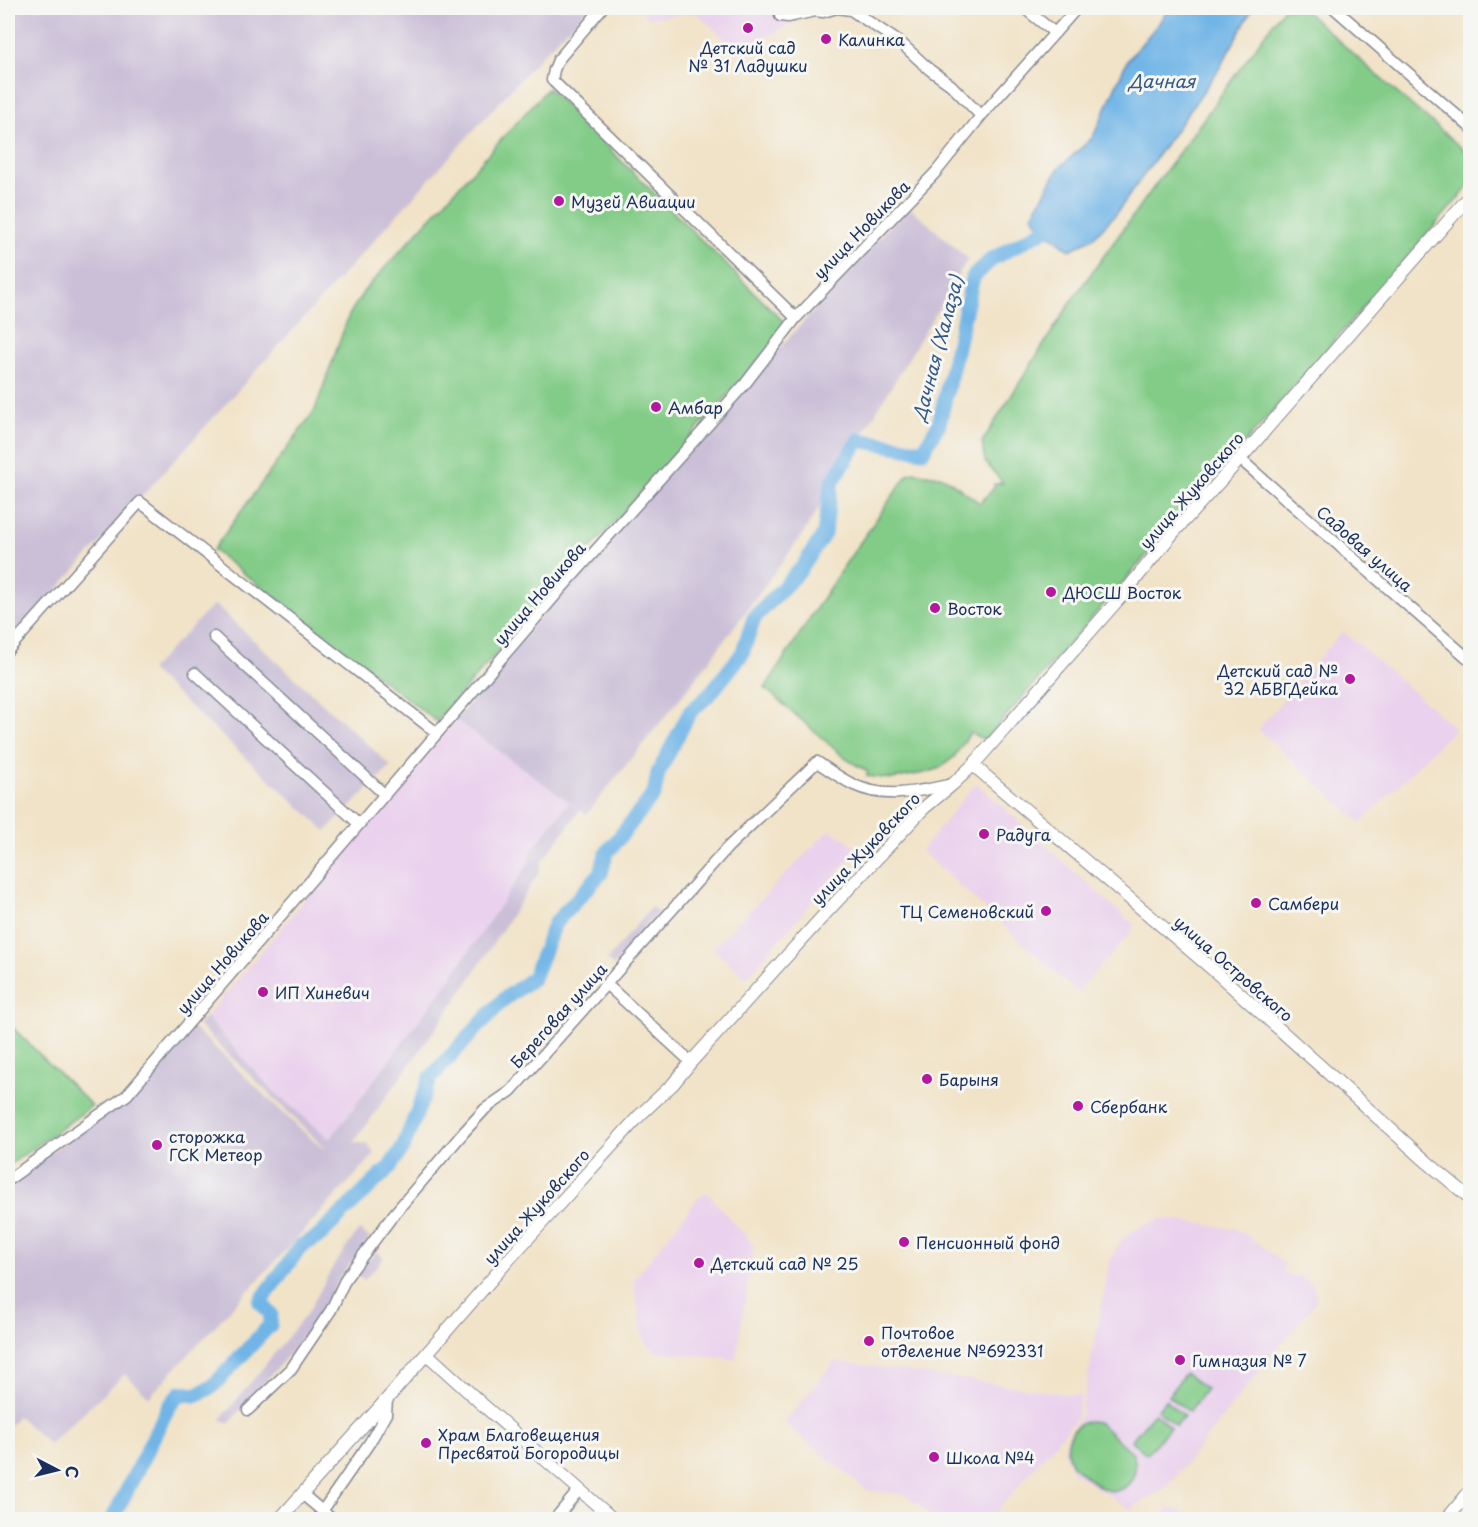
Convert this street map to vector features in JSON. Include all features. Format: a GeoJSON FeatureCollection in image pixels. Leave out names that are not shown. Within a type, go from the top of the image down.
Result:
{"type":"FeatureCollection","features":[{"type":"Feature","properties":{"kind":"main road","name":"улица Жуковского"},"geometry":{"type":"LineString","coordinates":[[279,1520],[511,1257],[631,1125],[673,1084],[824,915],[924,808],[973,765],[1118,601],[1173,533],[1470,196]]}},
{"type":"Feature","properties":{"kind":"main road","name":"улица Островского"},"geometry":{"type":"LineString","coordinates":[[973,765],[1218,974],[1470,1198]]}},
{"type":"Feature","properties":{"kind":"main road"},"geometry":{"type":"LineString","coordinates":[[427,1354],[614,1520]]}},
{"type":"Feature","properties":{"kind":"main road"},"geometry":{"type":"LineString","coordinates":[[1446,1520],[1470,1491]]}},
{"type":"Feature","properties":{"kind":"street"},"geometry":{"type":"LineString","coordinates":[[602,8],[558,60],[552,80],[796,318]]}},
{"type":"Feature","properties":{"kind":"street"},"geometry":{"type":"LineString","coordinates":[[780,16],[788,17],[814,11],[824,12],[837,8],[851,10],[902,44],[951,86],[981,116]]}},
{"type":"Feature","properties":{"kind":"street"},"geometry":{"type":"LineString","coordinates":[[1024,8],[1056,33]]}},
{"type":"Feature","properties":{"kind":"street","name":"улица Новикова"},"geometry":{"type":"LineString","coordinates":[[8,1180],[127,1095],[560,590],[745,384],[796,318],[936,172],[981,116],[1077,8]]}},
{"type":"Feature","properties":{"kind":"street"},"geometry":{"type":"LineString","coordinates":[[1334,8],[1470,127]]}},
{"type":"Feature","properties":{"kind":"street","name":"Садовая улица"},"geometry":{"type":"LineString","coordinates":[[1240,459],[1470,660]]}},
{"type":"Feature","properties":{"kind":"street"},"geometry":{"type":"LineString","coordinates":[[8,650],[140,502],[437,733]]}},
{"type":"Feature","properties":{"kind":"street"},"geometry":{"type":"LineString","coordinates":[[213,637],[385,795]]}},
{"type":"Feature","properties":{"kind":"street"},"geometry":{"type":"LineString","coordinates":[[195,673],[359,824]]}},
{"type":"Feature","properties":{"kind":"street","name":"Береговая улица"},"geometry":{"type":"LineString","coordinates":[[248,1410],[291,1369],[331,1311],[346,1278],[394,1214],[464,1132],[485,1109],[511,1091],[728,848],[817,762],[854,785],[880,792],[908,793],[953,784]]}},
{"type":"Feature","properties":{"kind":"street"},"geometry":{"type":"LineString","coordinates":[[606,984],[691,1062]]}},
{"type":"Feature","properties":{"kind":"street"},"geometry":{"type":"LineString","coordinates":[[323,1510],[370,1442],[386,1414],[387,1399]]}},
{"type":"Feature","properties":{"kind":"street"},"geometry":{"type":"LineString","coordinates":[[554,1520],[579,1490]]}},
{"type":"Feature","properties":{"kind":"street"},"geometry":{"type":"LineString","coordinates":[[302,1494],[333,1520]]}},
{"type":"Feature","properties":{"kind":"shaded area"},"geometry":{"type":"Polygon","coordinates":[[[8,8],[589,8],[542,55],[8,644],[8,8]]]}},
{"type":"Feature","properties":{"kind":"shaded area","name":"Детский сад № 31 Ладушки"},"geometry":{"type":"Polygon","coordinates":[[[637,8],[805,8],[793,14],[796,21],[736,54],[721,35],[696,13],[649,18],[637,8]]]}},
{"type":"Feature","properties":{"kind":"shaded area"},"geometry":{"type":"Polygon","coordinates":[[[908,206],[968,259],[803,534],[697,677],[586,815],[580,810],[542,861],[539,873],[461,993],[354,1142],[367,1144],[375,1154],[149,1397],[125,1374],[49,1444],[18,1416],[8,1427],[8,1183],[127,1097],[191,1027],[297,1126],[326,1149],[198,1025],[206,1017],[272,1090],[330,1139],[450,979],[528,864],[532,850],[569,802],[456,720],[564,587],[908,206]]]}},
{"type":"Feature","properties":{"kind":"shaded area"},"geometry":{"type":"Polygon","coordinates":[[[214,604],[391,766],[326,831],[150,670],[214,604]]]}},
{"type":"Feature","properties":{"kind":"shaded area","name":"Детский сад № 32 АБВГДейка"},"geometry":{"type":"Polygon","coordinates":[[[1343,631],[1455,728],[1361,823],[1258,729],[1343,631]]]}},
{"type":"Feature","properties":{"kind":"shaded area"},"geometry":{"type":"Polygon","coordinates":[[[456,720],[569,802],[532,850],[528,864],[450,979],[330,1139],[272,1090],[206,1017],[456,720]]]}},
{"type":"Feature","properties":{"kind":"shaded area"},"geometry":{"type":"Polygon","coordinates":[[[976,783],[1134,925],[1130,934],[1077,992],[921,851],[976,783]]]}},
{"type":"Feature","properties":{"kind":"shaded area"},"geometry":{"type":"Polygon","coordinates":[[[829,830],[843,837],[858,849],[746,978],[713,948],[829,830]]]}},
{"type":"Feature","properties":{"kind":"shaded area"},"geometry":{"type":"Polygon","coordinates":[[[651,907],[658,912],[614,966],[607,960],[651,907]]]}},
{"type":"Feature","properties":{"kind":"shaded area","name":"Детский сад № 25"},"geometry":{"type":"Polygon","coordinates":[[[706,1192],[754,1245],[736,1359],[656,1352],[644,1341],[633,1281],[698,1198],[706,1192]]]}},
{"type":"Feature","properties":{"kind":"shaded area","name":"Гимназия № 7"},"geometry":{"type":"Polygon","coordinates":[[[1161,1218],[1235,1229],[1244,1233],[1285,1264],[1283,1272],[1289,1276],[1299,1275],[1312,1285],[1316,1301],[1167,1487],[1130,1509],[1074,1473],[1065,1456],[1065,1445],[1069,1434],[1080,1419],[1110,1260],[1121,1241],[1132,1231],[1161,1218]]]}},
{"type":"Feature","properties":{"kind":"shaded area"},"geometry":{"type":"Polygon","coordinates":[[[359,1230],[370,1238],[340,1277],[319,1320],[228,1424],[221,1419],[309,1311],[332,1268],[359,1230]]]}},
{"type":"Feature","properties":{"kind":"shaded area"},"geometry":{"type":"Polygon","coordinates":[[[376,1252],[384,1258],[364,1280],[357,1274],[376,1252]]]}},
{"type":"Feature","properties":{"kind":"shaded area","name":"Школа №4"},"geometry":{"type":"Polygon","coordinates":[[[835,1361],[1081,1396],[1077,1418],[990,1519],[935,1519],[906,1495],[866,1490],[784,1423],[835,1361]]]}},
{"type":"Feature","properties":{"kind":"shaded area"},"geometry":{"type":"Polygon","coordinates":[[[1169,1508],[1212,1519],[1159,1519],[1169,1508]]]}},
{"type":"Feature","properties":{"kind":"green space"},"geometry":{"type":"Polygon","coordinates":[[[1284,8],[1302,8],[1470,155],[1470,185],[985,740],[970,733],[954,757],[940,768],[929,772],[892,779],[867,776],[867,771],[846,759],[765,688],[835,579],[907,475],[913,472],[940,476],[980,503],[994,488],[994,484],[1003,483],[985,462],[982,442],[1074,297],[1284,8]]]}},
{"type":"Feature","properties":{"kind":"green space"},"geometry":{"type":"Polygon","coordinates":[[[548,88],[789,327],[436,721],[213,550],[315,410],[349,315],[364,291],[548,88]]]}},
{"type":"Feature","properties":{"kind":"green space"},"geometry":{"type":"Polygon","coordinates":[[[8,1023],[92,1106],[8,1166],[8,1023]]]}},
{"type":"Feature","properties":{"kind":"green space"},"geometry":{"type":"Polygon","coordinates":[[[1185,1373],[1206,1389],[1189,1412],[1168,1396],[1185,1373]]]}},
{"type":"Feature","properties":{"kind":"green space"},"geometry":{"type":"Polygon","coordinates":[[[1165,1400],[1184,1416],[1176,1426],[1157,1410],[1165,1400]]]}},
{"type":"Feature","properties":{"kind":"green space"},"geometry":{"type":"Polygon","coordinates":[[[1154,1413],[1170,1427],[1147,1454],[1131,1441],[1154,1413]]]}},
{"type":"Feature","properties":{"kind":"green space"},"geometry":{"type":"Polygon","coordinates":[[[1089,1421],[1098,1422],[1133,1454],[1135,1469],[1133,1476],[1125,1487],[1119,1490],[1112,1491],[1100,1487],[1072,1465],[1068,1452],[1069,1438],[1076,1427],[1089,1421]]]}},
{"type":"Feature","properties":{"kind":"water","name":"Дачная"},"geometry":{"type":"Polygon","coordinates":[[[1169,8],[1253,8],[1219,69],[1116,214],[1093,238],[1070,250],[1044,230],[1032,216],[1058,169],[1093,137],[1127,61],[1169,8]]]}},
{"type":"Feature","properties":{"kind":"waterway","name":"Дачная (Халаза)"},"geometry":{"type":"LineString","coordinates":[[112,1520],[168,1408],[180,1393],[195,1395],[212,1387],[270,1325],[271,1314],[260,1302],[301,1246],[318,1237],[389,1168],[403,1147],[431,1077],[503,1000],[533,978],[555,923],[601,873],[606,854],[654,794],[658,773],[690,712],[709,695],[742,654],[754,618],[801,569],[824,534],[832,482],[859,440],[923,451],[939,424],[973,277],[992,259],[1044,230],[1054,212]]}},
{"type":"Feature","properties":{"kind":"place","name":"Детский сад № 31 Ладушки"},"geometry":{"type":"Point","coordinates":[748,28]}},
{"type":"Feature","properties":{"kind":"place","name":"Калинка"},"geometry":{"type":"Point","coordinates":[826,39]}},
{"type":"Feature","properties":{"kind":"place","name":"Музей Авиации"},"geometry":{"type":"Point","coordinates":[559,201]}},
{"type":"Feature","properties":{"kind":"place","name":"Амбар"},"geometry":{"type":"Point","coordinates":[656,407]}},
{"type":"Feature","properties":{"kind":"place","name":"ДЮСШ Восток"},"geometry":{"type":"Point","coordinates":[1051,592]}},
{"type":"Feature","properties":{"kind":"place","name":"Восток"},"geometry":{"type":"Point","coordinates":[935,608]}},
{"type":"Feature","properties":{"kind":"place","name":"Детский сад № 32 АБВГДейка"},"geometry":{"type":"Point","coordinates":[1350,679]}},
{"type":"Feature","properties":{"kind":"place","name":"Радуга"},"geometry":{"type":"Point","coordinates":[984,834]}},
{"type":"Feature","properties":{"kind":"place","name":"Самбери"},"geometry":{"type":"Point","coordinates":[1256,903]}},
{"type":"Feature","properties":{"kind":"place","name":"ТЦ Семеновский"},"geometry":{"type":"Point","coordinates":[1046,911]}},
{"type":"Feature","properties":{"kind":"place","name":"ИП Хиневич"},"geometry":{"type":"Point","coordinates":[263,992]}},
{"type":"Feature","properties":{"kind":"place","name":"Барыня"},"geometry":{"type":"Point","coordinates":[927,1079]}},
{"type":"Feature","properties":{"kind":"place","name":"Сбербанк"},"geometry":{"type":"Point","coordinates":[1078,1106]}},
{"type":"Feature","properties":{"kind":"place","name":"сторожка ГСК Метеор"},"geometry":{"type":"Point","coordinates":[157,1145]}},
{"type":"Feature","properties":{"kind":"place","name":"Пенсионный фонд"},"geometry":{"type":"Point","coordinates":[904,1242]}},
{"type":"Feature","properties":{"kind":"place","name":"Детский сад № 25"},"geometry":{"type":"Point","coordinates":[699,1263]}},
{"type":"Feature","properties":{"kind":"place","name":"Почтовое отделение №692331"},"geometry":{"type":"Point","coordinates":[869,1341]}},
{"type":"Feature","properties":{"kind":"place","name":"Гимназия № 7"},"geometry":{"type":"Point","coordinates":[1180,1360]}},
{"type":"Feature","properties":{"kind":"place","name":"Храм Благовещения Пресвятой Богородицы"},"geometry":{"type":"Point","coordinates":[426,1443]}},
{"type":"Feature","properties":{"kind":"place","name":"Школа №4"},"geometry":{"type":"Point","coordinates":[934,1457]}}]}
